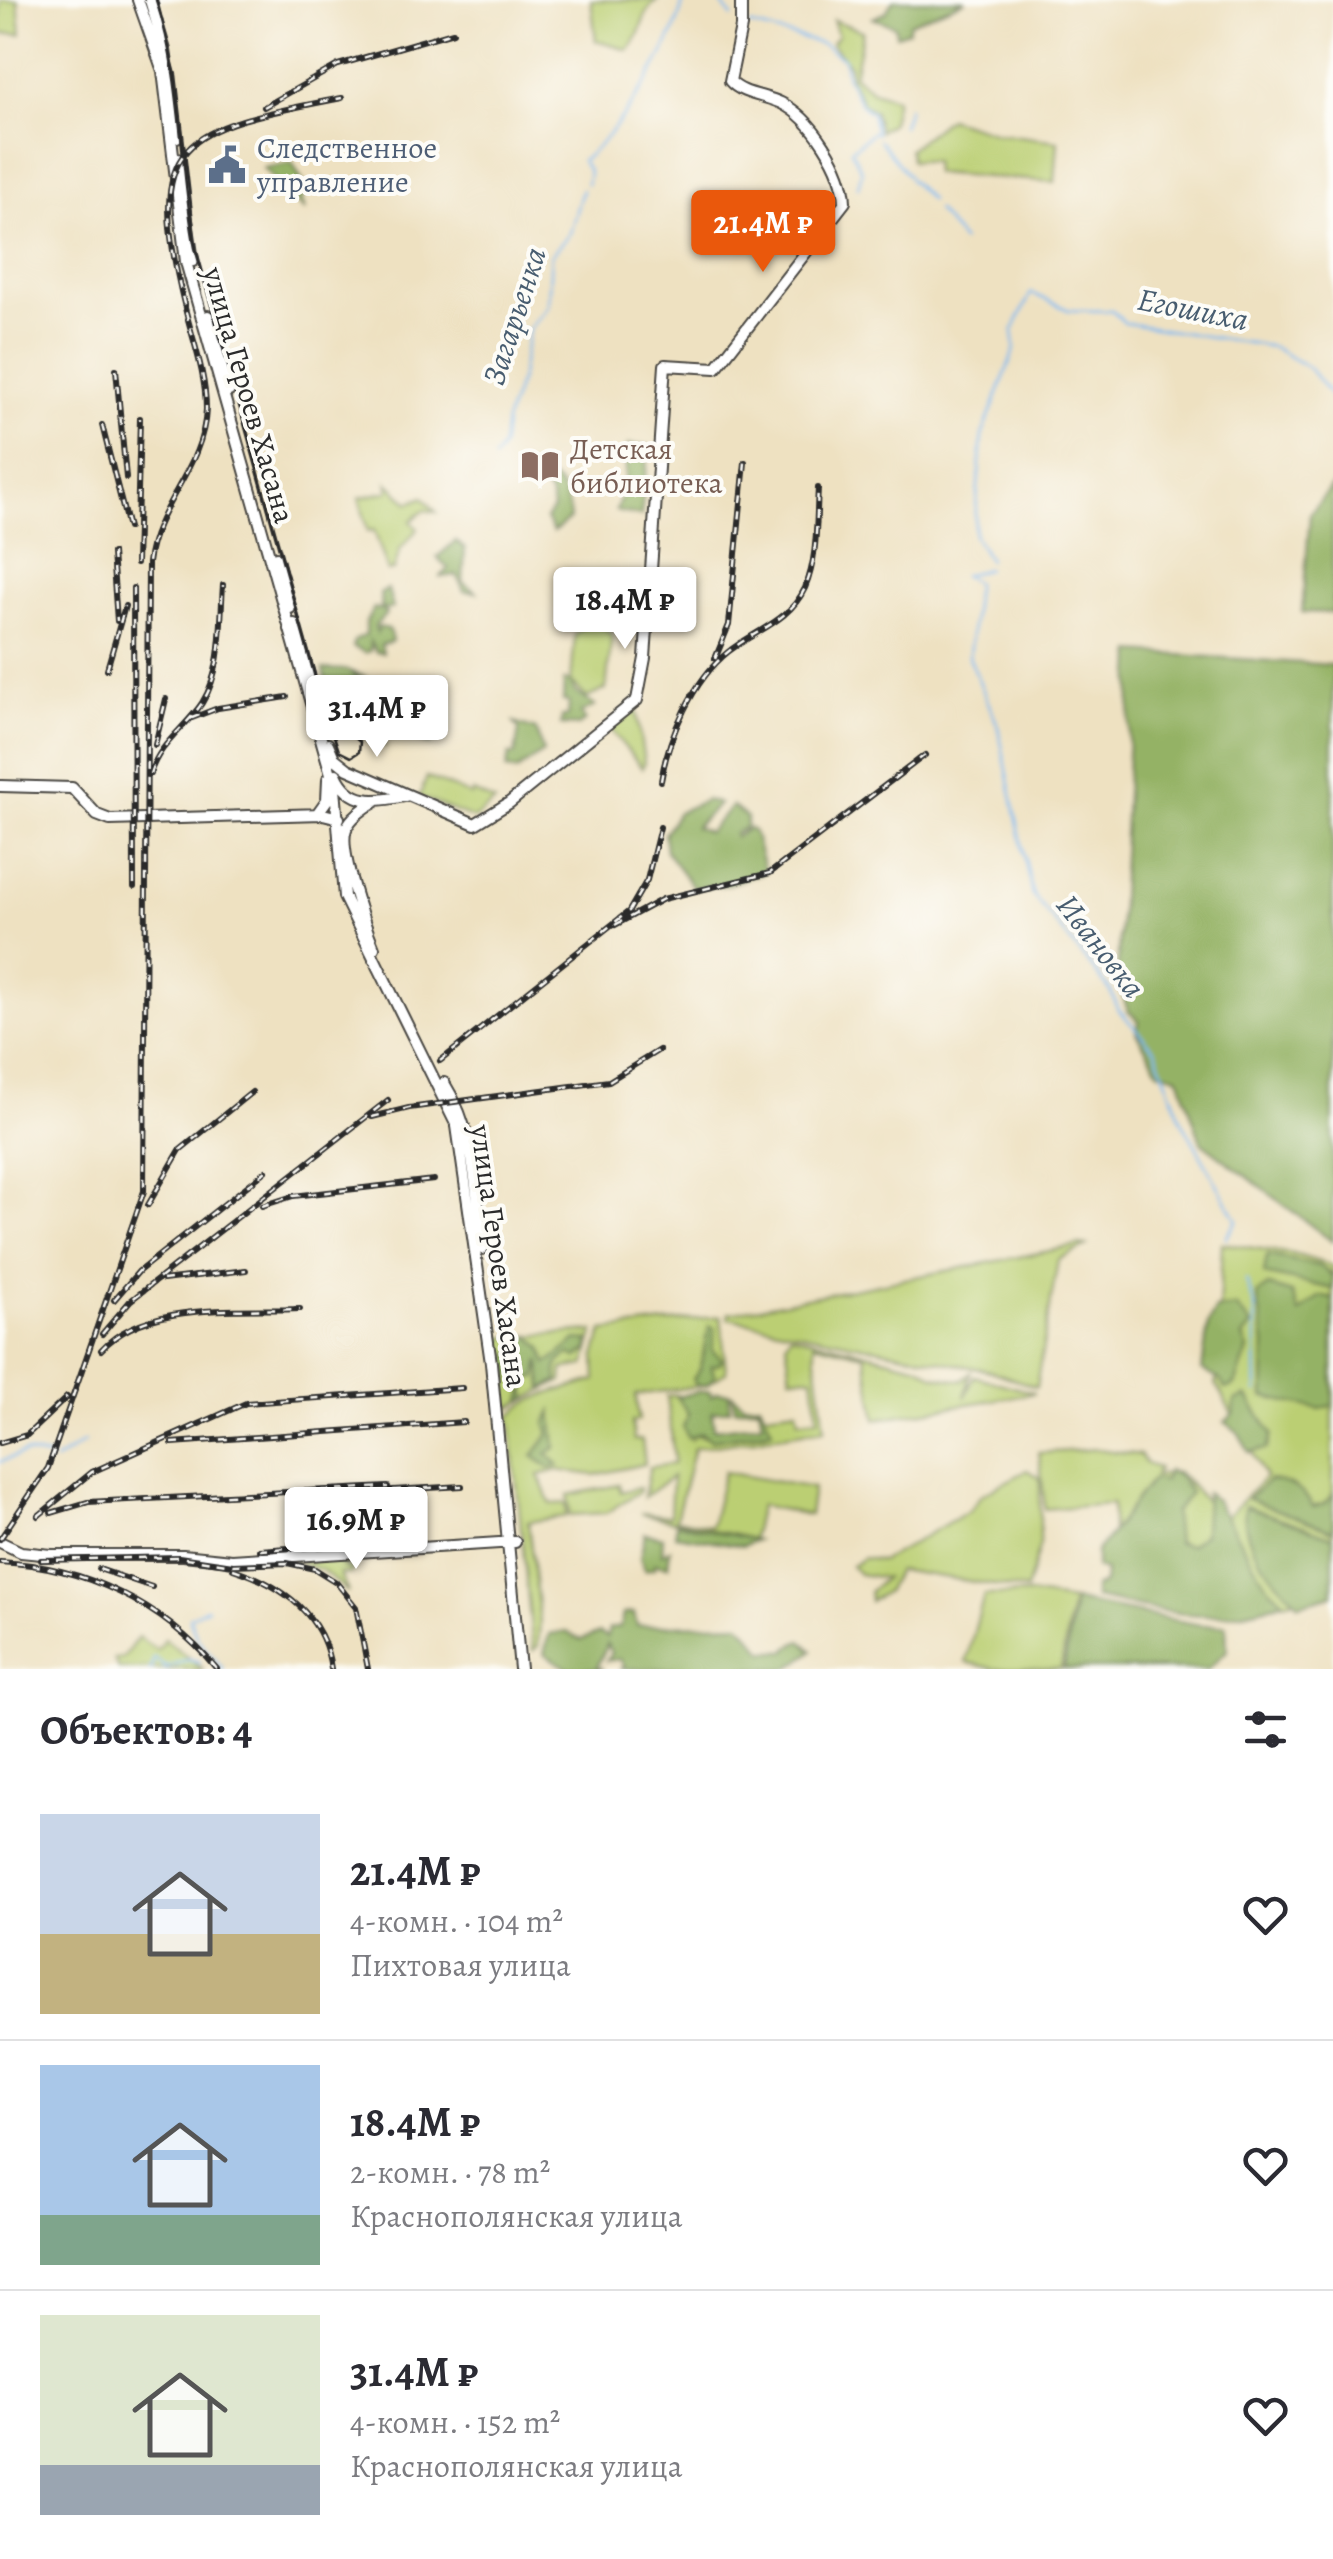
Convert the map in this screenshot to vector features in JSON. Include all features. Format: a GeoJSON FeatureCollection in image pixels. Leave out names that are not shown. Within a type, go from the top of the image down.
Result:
{"type":"FeatureCollection","features":[{"type":"Feature","properties":{"kind":"main road","name":"улица Героев Хасана"},"geometry":{"type":"LineString","coordinates":[[138,0],[163,70],[186,262],[328,770],[337,816],[342,888],[459,1111],[475,1172],[523,1669]]}},
{"type":"Feature","properties":{"kind":"main road","name":"улица Героев Хасана"},"geometry":{"type":"LineString","coordinates":[[150,0],[171,82],[192,260],[337,778],[354,796],[356,816],[344,838],[358,919],[452,1110],[459,1135],[513,1542]]}},
{"type":"Feature","properties":{"kind":"main road"},"geometry":{"type":"LineString","coordinates":[[328,744],[340,764],[406,796],[475,824],[483,823],[637,700],[645,658],[665,365],[716,368],[843,208],[842,180],[803,119],[782,103],[736,88],[730,81],[741,27],[741,0]]}},
{"type":"Feature","properties":{"kind":"main road"},"geometry":{"type":"LineString","coordinates":[[317,814],[327,800],[328,770]]}},
{"type":"Feature","properties":{"kind":"main road"},"geometry":{"type":"LineString","coordinates":[[0,786],[72,788],[97,816],[110,820],[356,816],[375,802],[406,796]]}},
{"type":"Feature","properties":{"kind":"main road"},"geometry":{"type":"LineString","coordinates":[[317,814],[334,801],[354,796],[375,802]]}},
{"type":"Feature","properties":{"kind":"main road"},"geometry":{"type":"LineString","coordinates":[[317,814],[332,822],[338,838]]}},
{"type":"Feature","properties":{"kind":"main road"},"geometry":{"type":"LineString","coordinates":[[462,1172],[470,1180],[475,1172]]}},
{"type":"Feature","properties":{"kind":"main road"},"geometry":{"type":"LineString","coordinates":[[466,1200],[471,1193],[479,1198]]}},
{"type":"Feature","properties":{"kind":"main road"},"geometry":{"type":"LineString","coordinates":[[0,1542],[14,1550],[41,1554],[182,1555],[232,1560],[513,1542]]}},
{"type":"Feature","properties":{"kind":"green space"},"geometry":{"type":"Polygon","coordinates":[[[0,0],[18,0],[21,34],[0,34],[0,0]]]}},
{"type":"Feature","properties":{"kind":"green space"},"geometry":{"type":"Polygon","coordinates":[[[591,0],[658,0],[648,10],[628,50],[596,41],[591,0]]]}},
{"type":"Feature","properties":{"kind":"green space"},"geometry":{"type":"Polygon","coordinates":[[[893,0],[966,0],[910,23],[908,31],[896,35],[895,26],[873,18],[886,12],[893,0]]]}},
{"type":"Feature","properties":{"kind":"green space"},"geometry":{"type":"Polygon","coordinates":[[[833,20],[863,31],[854,76],[873,91],[896,98],[891,123],[879,131],[874,112],[863,104],[850,79],[849,65],[831,43],[838,36],[833,20]]]}},
{"type":"Feature","properties":{"kind":"green space"},"geometry":{"type":"Polygon","coordinates":[[[948,118],[997,133],[1058,141],[1055,182],[934,173],[933,161],[911,161],[909,149],[948,118]]]}},
{"type":"Feature","properties":{"kind":"green space"},"geometry":{"type":"Polygon","coordinates":[[[292,163],[309,192],[301,198],[305,211],[263,168],[292,163]]]}},
{"type":"Feature","properties":{"kind":"green space"},"geometry":{"type":"Polygon","coordinates":[[[628,445],[649,446],[641,516],[616,511],[624,488],[628,445]]]}},
{"type":"Feature","properties":{"kind":"green space"},"geometry":{"type":"Polygon","coordinates":[[[540,474],[558,485],[568,505],[570,519],[553,532],[546,519],[553,509],[550,494],[537,478],[540,474]]]}},
{"type":"Feature","properties":{"kind":"green space"},"geometry":{"type":"Polygon","coordinates":[[[388,483],[409,503],[423,497],[436,512],[425,510],[411,521],[418,529],[400,549],[394,570],[388,571],[374,530],[368,531],[359,498],[389,491],[388,483]]]}},
{"type":"Feature","properties":{"kind":"green space"},"geometry":{"type":"Polygon","coordinates":[[[1333,485],[1333,613],[1302,612],[1310,514],[1333,485]]]}},
{"type":"Feature","properties":{"kind":"green space"},"geometry":{"type":"Polygon","coordinates":[[[456,541],[465,549],[463,582],[476,592],[464,591],[457,575],[441,577],[448,568],[437,557],[456,541]]]}},
{"type":"Feature","properties":{"kind":"green space"},"geometry":{"type":"Polygon","coordinates":[[[388,589],[393,608],[383,610],[386,614],[375,626],[377,632],[379,627],[389,629],[392,641],[381,645],[383,653],[376,652],[370,642],[370,651],[365,653],[353,647],[354,641],[366,635],[366,622],[374,608],[382,610],[380,594],[388,589]]]}},
{"type":"Feature","properties":{"kind":"green space"},"geometry":{"type":"Polygon","coordinates":[[[590,621],[599,622],[612,635],[606,689],[587,698],[571,682],[575,634],[590,621]]]}},
{"type":"Feature","properties":{"kind":"green space"},"geometry":{"type":"Polygon","coordinates":[[[1133,652],[1333,665],[1333,1242],[1201,1142],[1179,1076],[1159,1071],[1136,1032],[1139,1021],[1128,1011],[1117,979],[1133,652]]]}},
{"type":"Feature","properties":{"kind":"green space"},"geometry":{"type":"Polygon","coordinates":[[[323,669],[348,670],[367,678],[350,673],[358,678],[334,686],[339,702],[354,698],[374,715],[385,746],[350,725],[337,707],[323,669]]]}},
{"type":"Feature","properties":{"kind":"green space"},"geometry":{"type":"Polygon","coordinates":[[[420,681],[440,695],[438,705],[425,701],[422,715],[438,724],[430,745],[409,736],[402,725],[408,723],[404,704],[415,699],[416,683],[420,681]]]}},
{"type":"Feature","properties":{"kind":"green space"},"geometry":{"type":"Polygon","coordinates":[[[564,681],[570,681],[575,692],[595,706],[581,713],[585,720],[579,726],[561,725],[562,717],[568,717],[569,702],[563,701],[564,681]]]}},
{"type":"Feature","properties":{"kind":"green space"},"geometry":{"type":"Polygon","coordinates":[[[636,708],[644,763],[642,768],[610,729],[636,708]]]}},
{"type":"Feature","properties":{"kind":"green space"},"geometry":{"type":"Polygon","coordinates":[[[514,723],[536,730],[543,752],[517,771],[506,769],[509,755],[515,755],[519,729],[514,723]]]}},
{"type":"Feature","properties":{"kind":"green space"},"geometry":{"type":"Polygon","coordinates":[[[427,777],[495,802],[474,819],[419,797],[427,777]]]}},
{"type":"Feature","properties":{"kind":"green space"},"geometry":{"type":"Polygon","coordinates":[[[706,800],[719,804],[695,827],[708,832],[732,806],[747,818],[746,827],[735,837],[749,828],[754,832],[765,872],[725,885],[694,888],[666,851],[664,834],[678,812],[706,800]]]}},
{"type":"Feature","properties":{"kind":"green space"},"geometry":{"type":"Polygon","coordinates":[[[1222,1243],[1293,1254],[1333,1266],[1333,1590],[1263,1607],[1101,1598],[1112,1541],[1112,1504],[1045,1509],[1039,1453],[1098,1449],[1140,1455],[1145,1463],[1158,1468],[1155,1476],[1173,1472],[1181,1475],[1223,1520],[1265,1477],[1216,1384],[1222,1243]]]}},
{"type":"Feature","properties":{"kind":"green space"},"geometry":{"type":"Polygon","coordinates":[[[1086,1246],[1058,1260],[1036,1387],[990,1371],[728,1318],[729,1313],[1086,1246]]]}},
{"type":"Feature","properties":{"kind":"green space"},"geometry":{"type":"Polygon","coordinates":[[[1267,1255],[1320,1266],[1333,1276],[1333,1289],[1264,1274],[1267,1255]]]}},
{"type":"Feature","properties":{"kind":"green space"},"geometry":{"type":"Polygon","coordinates":[[[1268,1286],[1292,1293],[1299,1313],[1320,1296],[1333,1299],[1333,1405],[1320,1409],[1264,1397],[1265,1344],[1257,1294],[1268,1286]]]}},
{"type":"Feature","properties":{"kind":"green space"},"geometry":{"type":"Polygon","coordinates":[[[1236,1307],[1252,1326],[1243,1337],[1248,1350],[1235,1385],[1225,1389],[1220,1380],[1202,1370],[1208,1324],[1216,1309],[1236,1307]]]}},
{"type":"Feature","properties":{"kind":"green space"},"geometry":{"type":"Polygon","coordinates":[[[721,1316],[726,1372],[707,1385],[636,1395],[639,1421],[632,1422],[634,1440],[642,1440],[645,1464],[594,1475],[557,1470],[539,1475],[551,1504],[566,1503],[567,1516],[528,1522],[540,1622],[538,1646],[533,1650],[510,1416],[543,1396],[596,1380],[595,1356],[603,1331],[721,1316]]]}},
{"type":"Feature","properties":{"kind":"green space"},"geometry":{"type":"Polygon","coordinates":[[[709,1326],[715,1329],[712,1350],[722,1359],[720,1364],[711,1366],[715,1376],[707,1385],[696,1385],[693,1379],[700,1369],[709,1326]]]}},
{"type":"Feature","properties":{"kind":"green space"},"geometry":{"type":"Polygon","coordinates":[[[594,1331],[585,1365],[563,1369],[562,1381],[509,1408],[501,1338],[594,1331]]]}},
{"type":"Feature","properties":{"kind":"green space"},"geometry":{"type":"Polygon","coordinates":[[[790,1334],[919,1366],[935,1376],[962,1381],[970,1373],[965,1398],[974,1376],[1035,1393],[876,1419],[865,1355],[814,1343],[825,1429],[694,1448],[676,1519],[711,1526],[724,1472],[813,1488],[809,1515],[760,1505],[752,1539],[640,1513],[670,1516],[672,1477],[644,1497],[650,1467],[673,1464],[667,1396],[678,1395],[686,1408],[692,1438],[694,1433],[712,1440],[767,1432],[765,1413],[797,1409],[799,1420],[818,1418],[813,1377],[791,1376],[786,1343],[790,1334]]]}},
{"type":"Feature","properties":{"kind":"green space"},"geometry":{"type":"Polygon","coordinates":[[[530,1336],[542,1348],[547,1364],[577,1340],[589,1340],[589,1349],[577,1358],[569,1354],[565,1357],[558,1365],[558,1381],[543,1389],[540,1360],[537,1377],[532,1377],[525,1391],[528,1398],[522,1401],[528,1362],[517,1359],[507,1386],[504,1361],[516,1349],[514,1337],[530,1336]]]}},
{"type":"Feature","properties":{"kind":"green space"},"geometry":{"type":"Polygon","coordinates":[[[710,1391],[711,1396],[729,1393],[730,1409],[712,1412],[714,1429],[762,1423],[759,1406],[735,1409],[732,1394],[744,1404],[760,1403],[772,1430],[711,1440],[702,1433],[688,1438],[683,1426],[689,1415],[677,1397],[710,1391]]]}},
{"type":"Feature","properties":{"kind":"green space"},"geometry":{"type":"Polygon","coordinates":[[[1247,1396],[1272,1434],[1267,1449],[1249,1452],[1238,1432],[1225,1422],[1234,1414],[1235,1401],[1247,1396]]]}},
{"type":"Feature","properties":{"kind":"green space"},"geometry":{"type":"Polygon","coordinates":[[[552,1411],[556,1448],[547,1454],[559,1465],[550,1468],[533,1456],[550,1433],[546,1424],[552,1411]]]}},
{"type":"Feature","properties":{"kind":"green space"},"geometry":{"type":"Polygon","coordinates":[[[1028,1470],[1040,1478],[1040,1544],[1026,1590],[897,1570],[887,1591],[870,1601],[869,1592],[885,1578],[859,1574],[851,1566],[864,1558],[882,1561],[970,1510],[981,1495],[1028,1470]]]}},
{"type":"Feature","properties":{"kind":"green space"},"geometry":{"type":"Polygon","coordinates":[[[1168,1471],[1179,1476],[1190,1493],[1174,1513],[1177,1543],[1189,1545],[1204,1534],[1206,1493],[1216,1500],[1265,1583],[1284,1601],[1259,1609],[1212,1615],[1167,1612],[1094,1598],[1094,1587],[1104,1584],[1105,1571],[1096,1568],[1096,1551],[1153,1479],[1164,1481],[1168,1471]]]}},
{"type":"Feature","properties":{"kind":"green space"},"geometry":{"type":"Polygon","coordinates":[[[1269,1480],[1295,1488],[1313,1507],[1324,1504],[1333,1493],[1333,1531],[1248,1499],[1269,1480]]]}},
{"type":"Feature","properties":{"kind":"green space"},"geometry":{"type":"Polygon","coordinates":[[[619,1485],[621,1492],[639,1487],[640,1491],[606,1513],[570,1515],[568,1495],[619,1485]]]}},
{"type":"Feature","properties":{"kind":"green space"},"geometry":{"type":"Polygon","coordinates":[[[1245,1506],[1333,1537],[1333,1595],[1299,1604],[1260,1560],[1248,1534],[1245,1506]]]}},
{"type":"Feature","properties":{"kind":"green space"},"geometry":{"type":"Polygon","coordinates":[[[677,1523],[756,1540],[743,1546],[675,1535],[677,1523]]]}},
{"type":"Feature","properties":{"kind":"green space"},"geometry":{"type":"Polygon","coordinates":[[[645,1533],[663,1537],[662,1554],[670,1549],[668,1566],[655,1564],[655,1568],[645,1570],[640,1558],[645,1533]]]}},
{"type":"Feature","properties":{"kind":"green space"},"geometry":{"type":"Polygon","coordinates":[[[355,1557],[343,1565],[353,1569],[350,1574],[340,1574],[348,1592],[322,1570],[294,1561],[355,1557]]]}},
{"type":"Feature","properties":{"kind":"green space"},"geometry":{"type":"Polygon","coordinates":[[[1029,1594],[1072,1601],[1061,1669],[994,1669],[966,1662],[984,1595],[1029,1594]]]}},
{"type":"Feature","properties":{"kind":"green space"},"geometry":{"type":"Polygon","coordinates":[[[1074,1601],[1201,1625],[1226,1625],[1227,1651],[1208,1669],[1064,1669],[1074,1601]]]}},
{"type":"Feature","properties":{"kind":"green space"},"geometry":{"type":"Polygon","coordinates":[[[634,1613],[637,1626],[740,1623],[764,1651],[785,1651],[801,1640],[813,1651],[788,1669],[621,1669],[624,1666],[620,1659],[606,1661],[611,1653],[607,1644],[597,1667],[603,1669],[569,1669],[544,1654],[549,1634],[567,1632],[581,1640],[599,1633],[607,1637],[609,1629],[620,1627],[623,1614],[634,1613]]]}},
{"type":"Feature","properties":{"kind":"green space"},"geometry":{"type":"Polygon","coordinates":[[[138,1637],[157,1650],[165,1639],[203,1669],[118,1669],[114,1659],[123,1658],[138,1637]]]}},
{"type":"Feature","properties":{"kind":"waterway","name":"Загарьенка"},"geometry":{"type":"LineString","coordinates":[[587,184],[589,172],[581,160],[610,133],[642,88],[670,39],[683,0]]}},
{"type":"Feature","properties":{"kind":"waterway","name":"Егошиха"},"geometry":{"type":"LineString","coordinates":[[718,0],[732,17]]}},
{"type":"Feature","properties":{"kind":"waterway","name":"Егошиха"},"geometry":{"type":"LineString","coordinates":[[750,25],[823,44],[844,59],[847,78],[871,112],[876,133]]}},
{"type":"Feature","properties":{"kind":"waterway"},"geometry":{"type":"LineString","coordinates":[[902,126],[908,108]]}},
{"type":"Feature","properties":{"kind":"waterway"},"geometry":{"type":"LineString","coordinates":[[858,187],[862,171],[851,150],[873,132]]}},
{"type":"Feature","properties":{"kind":"waterway","name":"Егошиха"},"geometry":{"type":"LineString","coordinates":[[879,140],[908,176]]}},
{"type":"Feature","properties":{"kind":"waterway","name":"Егошиха"},"geometry":{"type":"LineString","coordinates":[[909,179],[930,200]]}},
{"type":"Feature","properties":{"kind":"waterway","name":"Загарьенка"},"geometry":{"type":"LineString","coordinates":[[494,459],[502,447],[529,329],[548,306],[551,255],[570,233],[582,190]]}},
{"type":"Feature","properties":{"kind":"waterway","name":"Егошиха"},"geometry":{"type":"LineString","coordinates":[[936,210],[962,241]]}},
{"type":"Feature","properties":{"kind":"waterway","name":"Егошиха"},"geometry":{"type":"LineString","coordinates":[[989,560],[974,535],[982,436],[1015,348],[1013,331],[1031,293],[1069,310],[1112,311],[1125,323],[1273,347],[1309,368],[1333,398]]}},
{"type":"Feature","properties":{"kind":"waterway","name":"Ивановка"},"geometry":{"type":"LineString","coordinates":[[987,569],[963,575],[976,583],[969,657],[998,726],[1032,894],[1110,990],[1119,1010],[1155,1050],[1182,1121],[1237,1220],[1226,1238]]}},
{"type":"Feature","properties":{"kind":"waterway","name":"Ивановка"},"geometry":{"type":"LineString","coordinates":[[1246,1280],[1255,1306],[1257,1392]]}},
{"type":"Feature","properties":{"kind":"waterway"},"geometry":{"type":"LineString","coordinates":[[55,1461],[84,1442]]}},
{"type":"Feature","properties":{"kind":"waterway"},"geometry":{"type":"LineString","coordinates":[[0,1462],[25,1453],[49,1458]]}},
{"type":"Feature","properties":{"kind":"waterway"},"geometry":{"type":"LineString","coordinates":[[196,1636],[189,1617],[207,1608]]}},
{"type":"Feature","properties":{"kind":"waterway"},"geometry":{"type":"LineString","coordinates":[[197,1638],[223,1669]]}},
{"type":"Feature","properties":{"kind":"waterway"},"geometry":{"type":"LineString","coordinates":[[151,1669],[154,1658],[166,1667],[189,1659],[200,1662]]}},
{"type":"Feature","properties":{"kind":"tram line"},"geometry":{"type":"LineString","coordinates":[[156,0],[176,92],[195,248],[317,685],[339,751],[351,757],[359,752],[360,742],[330,719],[318,685],[196,248],[176,75],[157,0]]}},
{"type":"Feature","properties":{"kind":"railway"},"geometry":{"type":"LineString","coordinates":[[264,107],[338,65],[453,32]]}},
{"type":"Feature","properties":{"kind":"railway"},"geometry":{"type":"LineString","coordinates":[[0,1539],[48,1468],[144,1191],[148,563],[159,523],[197,450],[206,409],[202,372],[173,254],[169,209],[173,176],[187,151],[210,133],[243,120],[342,98]]}},
{"type":"Feature","properties":{"kind":"railway"},"geometry":{"type":"LineString","coordinates":[[116,369],[126,478]]}},
{"type":"Feature","properties":{"kind":"railway"},"geometry":{"type":"LineString","coordinates":[[136,564],[140,418]]}},
{"type":"Feature","properties":{"kind":"railway"},"geometry":{"type":"LineString","coordinates":[[102,425],[128,528]]}},
{"type":"Feature","properties":{"kind":"railway"},"geometry":{"type":"LineString","coordinates":[[715,659],[729,625],[745,462]]}},
{"type":"Feature","properties":{"kind":"railway"},"geometry":{"type":"LineString","coordinates":[[661,781],[676,728],[704,678],[728,652],[790,609],[805,588],[814,552],[818,488]]}},
{"type":"Feature","properties":{"kind":"railway"},"geometry":{"type":"LineString","coordinates":[[112,553],[117,621]]}},
{"type":"Feature","properties":{"kind":"railway"},"geometry":{"type":"LineString","coordinates":[[150,774],[166,744],[209,690],[219,646],[223,585]]}},
{"type":"Feature","properties":{"kind":"railway"},"geometry":{"type":"LineString","coordinates":[[133,588],[134,887]]}},
{"type":"Feature","properties":{"kind":"railway"},"geometry":{"type":"LineString","coordinates":[[107,669],[125,606]]}},
{"type":"Feature","properties":{"kind":"railway"},"geometry":{"type":"LineString","coordinates":[[192,718],[218,708],[287,697]]}},
{"type":"Feature","properties":{"kind":"railway"},"geometry":{"type":"LineString","coordinates":[[155,745],[166,699]]}},
{"type":"Feature","properties":{"kind":"railway"},"geometry":{"type":"LineString","coordinates":[[615,925],[663,899],[770,873],[925,755]]}},
{"type":"Feature","properties":{"kind":"railway"},"geometry":{"type":"LineString","coordinates":[[440,1061],[629,911],[647,880],[660,827]]}},
{"type":"Feature","properties":{"kind":"railway"},"geometry":{"type":"LineString","coordinates":[[372,1117],[409,1108],[609,1081],[659,1050]]}},
{"type":"Feature","properties":{"kind":"railway"},"geometry":{"type":"LineString","coordinates":[[148,1205],[180,1150],[252,1092]]}},
{"type":"Feature","properties":{"kind":"railway"},"geometry":{"type":"LineString","coordinates":[[102,1334],[130,1301],[388,1100]]}},
{"type":"Feature","properties":{"kind":"railway"},"geometry":{"type":"LineString","coordinates":[[114,1300],[139,1271],[266,1171]]}},
{"type":"Feature","properties":{"kind":"railway"},"geometry":{"type":"LineString","coordinates":[[262,1206],[293,1196],[434,1180]]}},
{"type":"Feature","properties":{"kind":"railway"},"geometry":{"type":"LineString","coordinates":[[163,1280],[246,1270]]}},
{"type":"Feature","properties":{"kind":"railway"},"geometry":{"type":"LineString","coordinates":[[101,1350],[120,1334],[167,1316],[222,1310],[300,1309]]}},
{"type":"Feature","properties":{"kind":"railway"},"geometry":{"type":"LineString","coordinates":[[38,1516],[92,1472],[246,1403],[462,1388]]}},
{"type":"Feature","properties":{"kind":"railway"},"geometry":{"type":"LineString","coordinates":[[0,1443],[27,1435],[67,1397]]}},
{"type":"Feature","properties":{"kind":"railway"},"geometry":{"type":"LineString","coordinates":[[172,1443],[464,1422]]}},
{"type":"Feature","properties":{"kind":"railway"},"geometry":{"type":"LineString","coordinates":[[377,1491],[462,1486]]}},
{"type":"Feature","properties":{"kind":"railway"},"geometry":{"type":"LineString","coordinates":[[51,1513],[88,1502],[388,1487]]}},
{"type":"Feature","properties":{"kind":"railway"},"geometry":{"type":"LineString","coordinates":[[260,1550],[389,1541]]}},
{"type":"Feature","properties":{"kind":"railway"},"geometry":{"type":"LineString","coordinates":[[41,1560],[179,1557],[233,1565],[287,1563],[315,1569],[336,1582],[356,1607],[368,1669]]}},
{"type":"Feature","properties":{"kind":"railway"},"geometry":{"type":"LineString","coordinates":[[0,1562],[62,1571],[120,1593],[172,1625],[217,1669]]}},
{"type":"Feature","properties":{"kind":"railway"},"geometry":{"type":"LineString","coordinates":[[99,1569],[152,1587]]}},
{"type":"Feature","properties":{"kind":"railway"},"geometry":{"type":"LineString","coordinates":[[233,1569],[268,1584],[298,1605],[320,1633],[331,1669]]}},
{"type":"Feature","properties":{"kind":"place","name":"Следственное управление"},"geometry":{"type":"Point","coordinates":[227,165]}},
{"type":"Feature","properties":{"kind":"place","name":"Детская библиотека"},"geometry":{"type":"Point","coordinates":[540,466]}}]}
